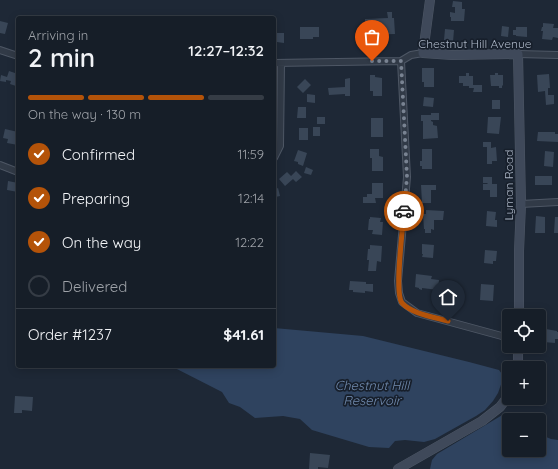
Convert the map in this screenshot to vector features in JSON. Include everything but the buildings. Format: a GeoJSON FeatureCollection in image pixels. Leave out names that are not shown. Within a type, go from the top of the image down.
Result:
{"type":"FeatureCollection","features":[{"type":"Feature","properties":{"kind":"street"},"geometry":{"type":"LineString","coordinates":[[423,53],[430,0]]}},
{"type":"Feature","properties":{"kind":"street"},"geometry":{"type":"LineString","coordinates":[[0,50],[16,55]]}},
{"type":"Feature","properties":{"kind":"street","name":"Chestnut Hill Avenue"},"geometry":{"type":"LineString","coordinates":[[277,63],[401,61],[411,55],[423,53],[452,55],[558,55]]}},
{"type":"Feature","properties":{"kind":"street","name":"Lyman Road"},"geometry":{"type":"LineString","coordinates":[[518,54],[521,204],[519,309]]}},
{"type":"Feature","properties":{"kind":"street"},"geometry":{"type":"LineString","coordinates":[[401,61],[407,177],[398,281],[399,294],[402,302],[417,313],[502,336]]}},
{"type":"Feature","properties":{"kind":"street"},"geometry":{"type":"LineString","coordinates":[[276,154],[280,146],[277,63]]}},
{"type":"Feature","properties":{"kind":"street"},"geometry":{"type":"LineString","coordinates":[[0,165],[16,171]]}},
{"type":"Feature","properties":{"kind":"street"},"geometry":{"type":"LineString","coordinates":[[521,204],[558,202]]}},
{"type":"Feature","properties":{"kind":"street"},"geometry":{"type":"LineString","coordinates":[[398,469],[482,421],[502,404]]}},
{"type":"Feature","properties":{"kind":"water","name":"Chestnut Hill Reservoir"},"geometry":{"type":"Polygon","coordinates":[[[276,328],[363,336],[499,370],[502,374],[502,382],[498,393],[485,410],[476,416],[435,439],[424,442],[405,440],[395,441],[389,448],[369,447],[312,430],[300,419],[283,416],[255,418],[240,407],[229,403],[222,392],[175,368],[276,368],[276,328]]]}},
{"type":"Feature","properties":{"kind":"water"},"geometry":{"type":"Polygon","coordinates":[[[502,415],[502,457],[546,457],[546,437],[558,440],[558,469],[430,469],[432,460],[437,454],[502,415]]]}},
{"type":"Feature","properties":{"kind":"way so far"},"geometry":{"type":"LineString","coordinates":[[372,61],[401,61],[407,177],[404,211]]}},
{"type":"Feature","properties":{"kind":"route"},"geometry":{"type":"LineString","coordinates":[[404,211],[398,281],[399,294],[402,302],[417,313],[448,321]]}}]}
